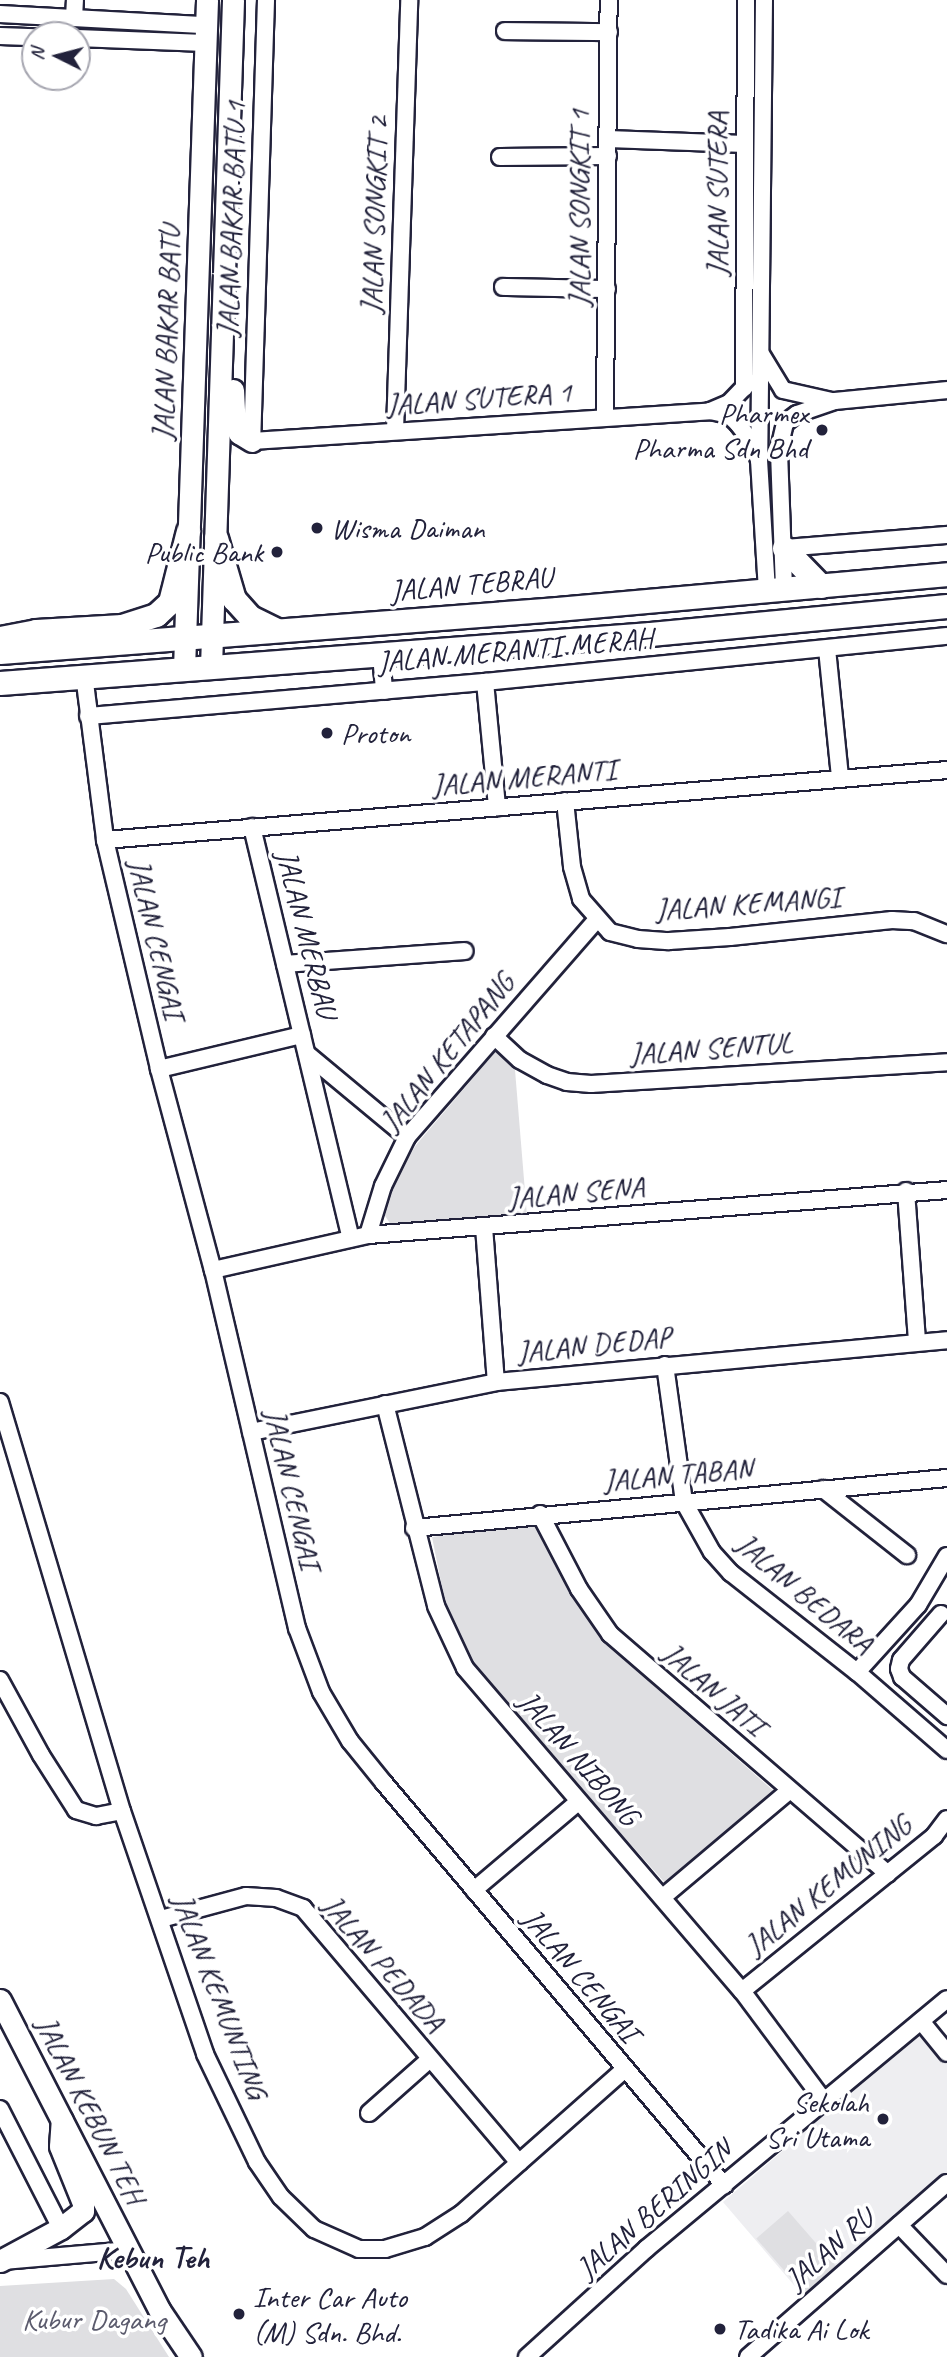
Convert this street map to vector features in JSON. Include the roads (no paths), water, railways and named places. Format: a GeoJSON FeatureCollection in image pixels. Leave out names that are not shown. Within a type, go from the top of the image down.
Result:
{"type":"FeatureCollection","features":[{"type":"Feature","properties":{"kind":"highway"},"geometry":{"type":"LineString","coordinates":[[0,638],[36,631],[122,626],[156,615],[170,602],[188,531]]}},
{"type":"Feature","properties":{"kind":"highway"},"geometry":{"type":"LineString","coordinates":[[216,538],[234,599],[250,617],[278,631]]}},
{"type":"Feature","properties":{"kind":"highway"},"geometry":{"type":"LineString","coordinates":[[784,548],[821,586]]}},
{"type":"Feature","properties":{"kind":"highway","name":"JALAN TEBRAU"},"geometry":{"type":"LineString","coordinates":[[0,652],[777,592],[947,574]]}},
{"type":"Feature","properties":{"kind":"highway"},"geometry":{"type":"LineString","coordinates":[[750,625],[764,617],[777,592],[804,615],[820,618]]}},
{"type":"Feature","properties":{"kind":"highway"},"geometry":{"type":"LineString","coordinates":[[0,683],[750,625],[947,606]]}},
{"type":"Feature","properties":{"kind":"main road","name":"JALAN BAKAR BATU"},"geometry":{"type":"LineString","coordinates":[[184,669],[209,34],[207,0]]}},
{"type":"Feature","properties":{"kind":"main road","name":"JALAN BAKAR BATU"},"geometry":{"type":"LineString","coordinates":[[211,667],[226,274],[231,0]]}},
{"type":"Feature","properties":{"kind":"main road"},"geometry":{"type":"LineString","coordinates":[[226,274],[223,188],[226,58],[209,34],[231,0]]}},
{"type":"Feature","properties":{"kind":"main road"},"geometry":{"type":"LineString","coordinates":[[223,355],[232,374],[235,424],[239,433],[252,441]]}},
{"type":"Feature","properties":{"kind":"main road","name":"JALAN KEBUN TEH"},"geometry":{"type":"LineString","coordinates":[[0,2000],[160,2311],[191,2357]]}},
{"type":"Feature","properties":{"kind":"main road"},"geometry":{"type":"LineString","coordinates":[[0,2261],[61,2228],[83,2211],[83,2203],[61,2146],[62,2118]]}},
{"type":"Feature","properties":{"kind":"street"},"geometry":{"type":"LineString","coordinates":[[74,18],[75,0]]}},
{"type":"Feature","properties":{"kind":"street","name":"JALAN BAKAR BATU 1"},"geometry":{"type":"LineString","coordinates":[[252,441],[266,0]]}},
{"type":"Feature","properties":{"kind":"street","name":"JALAN SONGKIT 2"},"geometry":{"type":"LineString","coordinates":[[395,431],[409,0]]}},
{"type":"Feature","properties":{"kind":"street","name":"JALAN SONGKIT 1"},"geometry":{"type":"LineString","coordinates":[[606,417],[609,0]]}},
{"type":"Feature","properties":{"kind":"street","name":"JALAN SUTERA"},"geometry":{"type":"LineString","coordinates":[[744,388],[746,0]]}},
{"type":"Feature","properties":{"kind":"street","name":"JALAN SUTERA"},"geometry":{"type":"LineString","coordinates":[[764,0],[759,460],[777,592]]}},
{"type":"Feature","properties":{"kind":"street"},"geometry":{"type":"LineString","coordinates":[[0,14],[74,18],[209,34]]}},
{"type":"Feature","properties":{"kind":"street"},"geometry":{"type":"LineString","coordinates":[[505,31],[609,32]]}},
{"type":"Feature","properties":{"kind":"street"},"geometry":{"type":"LineString","coordinates":[[91,38],[209,34]]}},
{"type":"Feature","properties":{"kind":"street"},"geometry":{"type":"LineString","coordinates":[[0,36],[21,37]]}},
{"type":"Feature","properties":{"kind":"street"},"geometry":{"type":"LineString","coordinates":[[500,157],[608,147],[745,144]]}},
{"type":"Feature","properties":{"kind":"street"},"geometry":{"type":"LineString","coordinates":[[503,287],[607,289]]}},
{"type":"Feature","properties":{"kind":"street"},"geometry":{"type":"LineString","coordinates":[[759,358],[783,390],[835,401]]}},
{"type":"Feature","properties":{"kind":"street","name":"JALAN SUTERA 1"},"geometry":{"type":"LineString","coordinates":[[709,411],[729,403],[744,388],[759,358]]}},
{"type":"Feature","properties":{"kind":"street"},"geometry":{"type":"LineString","coordinates":[[777,592],[784,548],[779,449],[782,429],[791,416],[835,401],[947,390]]}},
{"type":"Feature","properties":{"kind":"street","name":"JALAN SUTERA 1"},"geometry":{"type":"LineString","coordinates":[[252,441],[709,411],[729,415],[754,445],[759,460]]}},
{"type":"Feature","properties":{"kind":"street"},"geometry":{"type":"LineString","coordinates":[[784,548],[947,535]]}},
{"type":"Feature","properties":{"kind":"street","name":"JALAN MERANTI MERAH"},"geometry":{"type":"LineString","coordinates":[[88,716],[485,682],[947,636]]}},
{"type":"Feature","properties":{"kind":"street"},"geometry":{"type":"LineString","coordinates":[[827,649],[840,778]]}},
{"type":"Feature","properties":{"kind":"street"},"geometry":{"type":"LineString","coordinates":[[381,655],[384,691]]}},
{"type":"Feature","properties":{"kind":"street","name":"JALAN CENGAI"},"geometry":{"type":"LineString","coordinates":[[84,676],[105,839],[159,1069],[213,1270],[297,1628],[321,1692],[350,1741],[624,2070],[681,2131],[724,2185]]}},
{"type":"Feature","properties":{"kind":"street"},"geometry":{"type":"LineString","coordinates":[[485,682],[497,807]]}},
{"type":"Feature","properties":{"kind":"street","name":"JALAN MERANTI"},"geometry":{"type":"LineString","coordinates":[[105,839],[947,770]]}},
{"type":"Feature","properties":{"kind":"street"},"geometry":{"type":"LineString","coordinates":[[565,802],[572,867],[581,899],[596,920]]}},
{"type":"Feature","properties":{"kind":"street","name":"JALAN MERBAU"},"geometry":{"type":"LineString","coordinates":[[252,827],[351,1238]]}},
{"type":"Feature","properties":{"kind":"street","name":"JALAN KEMANGI"},"geometry":{"type":"LineString","coordinates":[[596,920],[610,932],[638,939],[730,937],[892,920],[914,921],[947,934]]}},
{"type":"Feature","properties":{"kind":"street","name":"JALAN KETAPANG"},"geometry":{"type":"LineString","coordinates":[[368,1235],[383,1186],[407,1137],[596,920]]}},
{"type":"Feature","properties":{"kind":"street"},"geometry":{"type":"LineString","coordinates":[[285,964],[465,951]]}},
{"type":"Feature","properties":{"kind":"street"},"geometry":{"type":"LineString","coordinates":[[159,1069],[302,1035]]}},
{"type":"Feature","properties":{"kind":"street","name":"JALAN SENTUL"},"geometry":{"type":"LineString","coordinates":[[494,1036],[520,1060],[547,1075],[567,1082],[591,1084],[947,1062]]}},
{"type":"Feature","properties":{"kind":"street","name":"JALAN MERBAU"},"geometry":{"type":"LineString","coordinates":[[307,1054],[407,1137]]}},
{"type":"Feature","properties":{"kind":"street","name":"JALAN SENA"},"geometry":{"type":"LineString","coordinates":[[213,1270],[368,1235],[906,1191],[947,1190]]}},
{"type":"Feature","properties":{"kind":"street"},"geometry":{"type":"LineString","coordinates":[[906,1191],[917,1342]]}},
{"type":"Feature","properties":{"kind":"street"},"geometry":{"type":"LineString","coordinates":[[485,1227],[496,1382]]}},
{"type":"Feature","properties":{"kind":"street","name":"JALAN DEDAP"},"geometry":{"type":"LineString","coordinates":[[251,1432],[496,1382],[947,1340]]}},
{"type":"Feature","properties":{"kind":"street","name":"JALAN BEDARA"},"geometry":{"type":"LineString","coordinates":[[665,1365],[684,1502],[696,1528],[732,1573],[857,1672],[947,1750]]}},
{"type":"Feature","properties":{"kind":"street","name":"JALAN KEMUNTING"},"geometry":{"type":"LineString","coordinates":[[0,1402],[122,1811],[205,2054],[257,2162],[281,2197],[314,2229],[359,2249],[385,2249],[425,2237],[461,2214],[624,2070]]}},
{"type":"Feature","properties":{"kind":"street","name":"JALAN NIBONG"},"geometry":{"type":"LineString","coordinates":[[385,1404],[414,1528],[436,1606],[465,1668],[742,1991],[824,2101]]}},
{"type":"Feature","properties":{"kind":"street","name":"JALAN TABAN"},"geometry":{"type":"LineString","coordinates":[[414,1528],[540,1514],[947,1478]]}},
{"type":"Feature","properties":{"kind":"street"},"geometry":{"type":"LineString","coordinates":[[823,1489],[906,1555]]}},
{"type":"Feature","properties":{"kind":"street","name":"JALAN JATI"},"geometry":{"type":"LineString","coordinates":[[540,1514],[579,1589],[610,1634],[888,1874]]}},
{"type":"Feature","properties":{"kind":"street"},"geometry":{"type":"LineString","coordinates":[[857,1672],[918,1605],[947,1556]]}},
{"type":"Feature","properties":{"kind":"street"},"geometry":{"type":"LineString","coordinates":[[918,1605],[944,1615],[901,1660],[899,1669],[902,1676],[947,1716]]}},
{"type":"Feature","properties":{"kind":"street"},"geometry":{"type":"LineString","coordinates":[[0,1680],[41,1755],[76,1810],[96,1816],[122,1811]]}},
{"type":"Feature","properties":{"kind":"street"},"geometry":{"type":"LineString","coordinates":[[663,1897],[789,1791]]}},
{"type":"Feature","properties":{"kind":"street"},"geometry":{"type":"LineString","coordinates":[[474,1890],[578,1802]]}},
{"type":"Feature","properties":{"kind":"street","name":"JALAN KEMUNING"},"geometry":{"type":"LineString","coordinates":[[742,1991],[934,1836],[947,1819]]}},
{"type":"Feature","properties":{"kind":"street","name":"JALAN PEDADA"},"geometry":{"type":"LineString","coordinates":[[161,1919],[246,1896],[275,1898],[303,1908],[519,2163]]}},
{"type":"Feature","properties":{"kind":"street","name":"JALAN BERINGIN"},"geometry":{"type":"LineString","coordinates":[[527,2357],[646,2249],[947,1998]]}},
{"type":"Feature","properties":{"kind":"street"},"geometry":{"type":"LineString","coordinates":[[921,2021],[947,2053]]}},
{"type":"Feature","properties":{"kind":"street"},"geometry":{"type":"LineString","coordinates":[[369,2113],[430,2059]]}},
{"type":"Feature","properties":{"kind":"street"},"geometry":{"type":"LineString","coordinates":[[0,2109],[61,2228]]}},
{"type":"Feature","properties":{"kind":"street","name":"JALAN RU"},"geometry":{"type":"LineString","coordinates":[[748,2357],[947,2183]]}},
{"type":"Feature","properties":{"kind":"street"},"geometry":{"type":"LineString","coordinates":[[899,2225],[947,2275]]}},
{"type":"Feature","properties":{"kind":"street"},"geometry":{"type":"LineString","coordinates":[[0,2261],[130,2250]]}},
{"type":"Feature","properties":{"kind":"place","name":"Pharmex Pharma Sdn Bhd"},"geometry":{"type":"Point","coordinates":[822,430]}},
{"type":"Feature","properties":{"kind":"place","name":"Wisma Daiman"},"geometry":{"type":"Point","coordinates":[317,528]}},
{"type":"Feature","properties":{"kind":"place","name":"Public Bank"},"geometry":{"type":"Point","coordinates":[277,552]}},
{"type":"Feature","properties":{"kind":"place","name":"Proton"},"geometry":{"type":"Point","coordinates":[327,733]}},
{"type":"Feature","properties":{"kind":"place","name":"Sekolah Sri Utama"},"geometry":{"type":"Point","coordinates":[883,2119]}},
{"type":"Feature","properties":{"kind":"place","name":"Inter Car Auto (M) Sdn. Bhd."},"geometry":{"type":"Point","coordinates":[239,2314]}},
{"type":"Feature","properties":{"kind":"place","name":"Tadika Ai Lok"},"geometry":{"type":"Point","coordinates":[720,2329]}},
{"type":"Feature","properties":{"kind":"district","name":"Kebun Teh"},"geometry":{"type":"Point","coordinates":[153,2258]}},
{"type":"Feature","properties":{"kind":"park label","name":"Kubur Dagang"},"geometry":{"type":"Point","coordinates":[94,2319]}}]}
